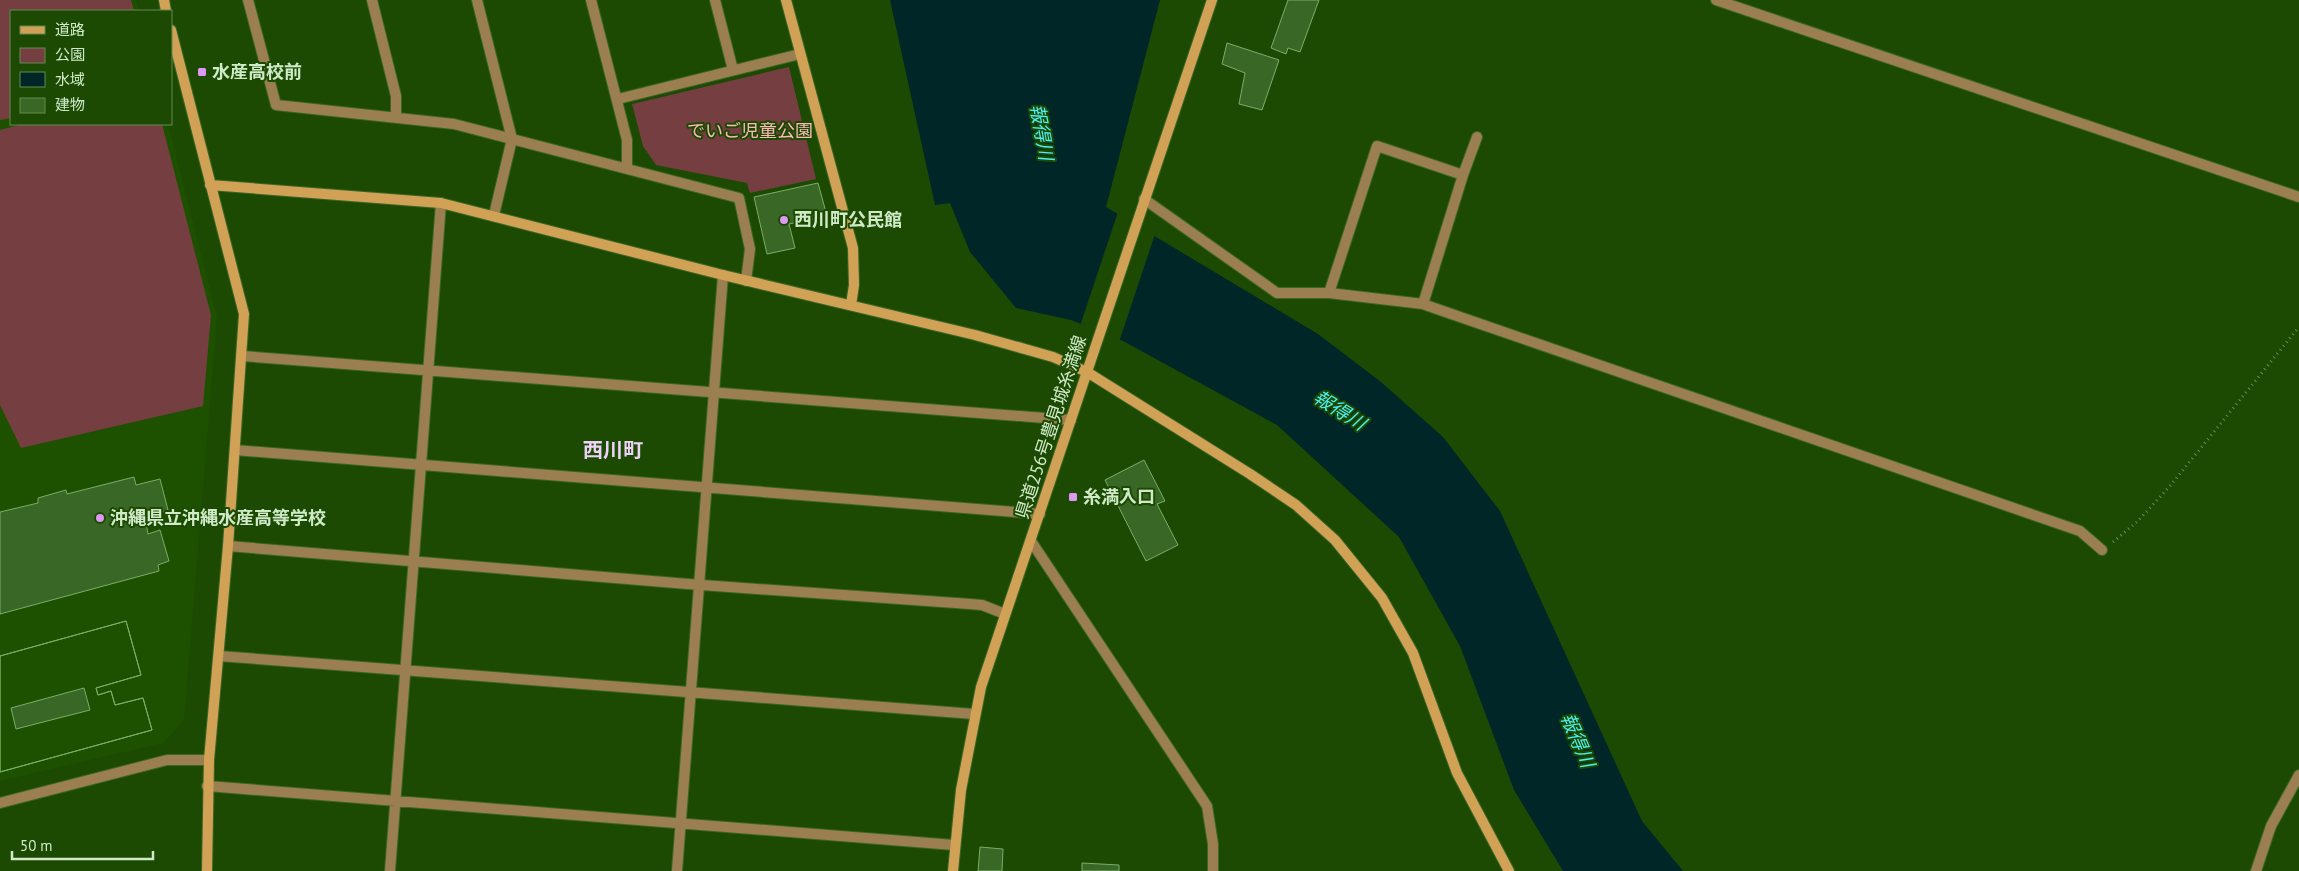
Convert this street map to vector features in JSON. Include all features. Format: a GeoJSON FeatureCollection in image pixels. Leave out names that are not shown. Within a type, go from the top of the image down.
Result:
{"type":"FeatureCollection","features":[{"type":"Feature","properties":{"kind":"street"},"geometry":{"type":"LineString","coordinates":[[372,0],[396,96],[396,118]]}},
{"type":"Feature","properties":{"kind":"street"},"geometry":{"type":"LineString","coordinates":[[477,0],[512,139],[494,215]]}},
{"type":"Feature","properties":{"kind":"street"},"geometry":{"type":"LineString","coordinates":[[591,0],[627,140],[627,168]]}},
{"type":"Feature","properties":{"kind":"street"},"geometry":{"type":"LineString","coordinates":[[715,0],[733,70]]}},
{"type":"Feature","properties":{"kind":"street"},"geometry":{"type":"LineString","coordinates":[[786,0],[853,248],[854,285],[852,305]]}},
{"type":"Feature","properties":{"kind":"street","name":"県道256号豊見城糸満線"},"geometry":{"type":"LineString","coordinates":[[953,871],[954,845],[974,714],[1005,614],[1212,0]]}},
{"type":"Feature","properties":{"kind":"street"},"geometry":{"type":"LineString","coordinates":[[1716,0],[2299,197]]}},
{"type":"Feature","properties":{"kind":"street"},"geometry":{"type":"LineString","coordinates":[[251,1],[276,105],[454,124],[739,198],[750,249],[746,281]]}},
{"type":"Feature","properties":{"kind":"street"},"geometry":{"type":"LineString","coordinates":[[172,34],[244,314],[228,546],[207,786],[207,871]]}},
{"type":"Feature","properties":{"kind":"street"},"geometry":{"type":"LineString","coordinates":[[618,99],[800,54]]}},
{"type":"Feature","properties":{"kind":"street"},"geometry":{"type":"LineString","coordinates":[[1423,304],[1463,175],[1477,137]]}},
{"type":"Feature","properties":{"kind":"street"},"geometry":{"type":"LineString","coordinates":[[1329,293],[1377,146],[1463,175]]}},
{"type":"Feature","properties":{"kind":"street"},"geometry":{"type":"LineString","coordinates":[[210,185],[441,203],[494,215],[746,281],[1004,343],[1053,357],[1087,372],[1258,479],[1296,505],[1335,540],[1382,598],[1413,654],[1457,773],[1509,871]]}},
{"type":"Feature","properties":{"kind":"street"},"geometry":{"type":"LineString","coordinates":[[1144,199],[1277,293],[1329,293],[1423,304],[1917,472],[2080,531],[2102,550]]}},
{"type":"Feature","properties":{"kind":"street"},"geometry":{"type":"LineString","coordinates":[[390,871],[441,203]]}},
{"type":"Feature","properties":{"kind":"street"},"geometry":{"type":"LineString","coordinates":[[678,871],[723,275]]}},
{"type":"Feature","properties":{"kind":"street"},"geometry":{"type":"LineString","coordinates":[[242,356],[1071,420]]}},
{"type":"Feature","properties":{"kind":"street"},"geometry":{"type":"LineString","coordinates":[[235,450],[1040,514]]}},
{"type":"Feature","properties":{"kind":"street"},"geometry":{"type":"LineString","coordinates":[[1031,541],[1207,806],[1213,844],[1212,871]]}},
{"type":"Feature","properties":{"kind":"street"},"geometry":{"type":"LineString","coordinates":[[228,546],[699,585],[982,605],[1005,614]]}},
{"type":"Feature","properties":{"kind":"street"},"geometry":{"type":"LineString","coordinates":[[219,656],[974,714]]}},
{"type":"Feature","properties":{"kind":"street"},"geometry":{"type":"LineString","coordinates":[[0,803],[167,760],[209,760]]}},
{"type":"Feature","properties":{"kind":"street"},"geometry":{"type":"LineString","coordinates":[[2256,871],[2271,826],[2299,775]]}},
{"type":"Feature","properties":{"kind":"street"},"geometry":{"type":"LineString","coordinates":[[207,786],[954,845]]}},
{"type":"Feature","properties":{"kind":"path"},"geometry":{"type":"LineString","coordinates":[[2102,550],[2138,521],[2170,486],[2299,327]]}},
{"type":"Feature","properties":{"kind":"shaded area","name":"沖縄県立沖縄水産高等学校"},"geometry":{"type":"Polygon","coordinates":[[[0,0],[136,0],[139,10],[10,10],[10,125],[168,125],[217,317],[184,720],[163,743],[0,781],[0,0]]]}},
{"type":"Feature","properties":{"kind":"green space"},"geometry":{"type":"Polygon","coordinates":[[[0,0],[131,0],[134,10],[10,10],[10,118],[0,120],[0,0]]]}},
{"type":"Feature","properties":{"kind":"green space","name":"でいご児童公園"},"geometry":{"type":"Polygon","coordinates":[[[789,67],[816,179],[750,193],[747,183],[656,165],[643,146],[632,104],[789,67]]]}},
{"type":"Feature","properties":{"kind":"green space"},"geometry":{"type":"Polygon","coordinates":[[[19,125],[162,125],[211,315],[203,406],[21,448],[0,405],[0,130],[19,125]]]}},
{"type":"Feature","properties":{"kind":"water","name":"報得川"},"geometry":{"type":"Polygon","coordinates":[[[890,0],[1160,0],[1106,207],[1318,334],[1381,382],[1443,437],[1500,511],[1642,821],[1683,871],[1563,871],[1514,790],[1460,646],[1399,537],[1277,425],[1123,341],[1071,320],[1016,308],[970,252],[950,203],[935,205],[890,0]]]}},
{"type":"Feature","properties":{"kind":"pier"},"geometry":{"type":"Polygon","coordinates":[[[1118,212],[1155,234],[1119,342],[1080,326],[1118,212]]]}},
{"type":"Feature","properties":{"kind":"building"},"geometry":{"type":"Polygon","coordinates":[[[1288,0],[1319,0],[1300,52],[1288,48],[1286,54],[1271,48],[1288,0]]]}},
{"type":"Feature","properties":{"kind":"building"},"geometry":{"type":"Polygon","coordinates":[[[1227,43],[1279,60],[1262,110],[1239,104],[1245,73],[1222,64],[1227,43]]]}},
{"type":"Feature","properties":{"kind":"building","name":"西川町公民館"},"geometry":{"type":"Polygon","coordinates":[[[818,183],[827,216],[789,224],[795,248],[767,254],[754,197],[818,183]]]}},
{"type":"Feature","properties":{"kind":"building"},"geometry":{"type":"Polygon","coordinates":[[[1144,460],[1165,501],[1157,504],[1178,545],[1146,561],[1105,480],[1144,460]]]}},
{"type":"Feature","properties":{"kind":"building"},"geometry":{"type":"Polygon","coordinates":[[[134,477],[136,485],[160,479],[168,510],[145,518],[148,534],[160,530],[169,561],[158,565],[159,571],[0,614],[0,512],[38,503],[38,498],[66,490],[67,494],[134,477]]]}},
{"type":"Feature","properties":{"kind":"building"},"geometry":{"type":"Polygon","coordinates":[[[126,621],[141,675],[96,688],[98,695],[111,691],[115,705],[143,698],[152,730],[0,772],[0,656],[126,621]],[[84,688],[11,708],[16,729],[90,710],[84,688]]]}},
{"type":"Feature","properties":{"kind":"building"},"geometry":{"type":"Polygon","coordinates":[[[126,621],[141,675],[96,688],[98,695],[111,691],[115,705],[143,698],[152,730],[0,772],[0,656],[126,621]]]}},
{"type":"Feature","properties":{"kind":"building"},"geometry":{"type":"Polygon","coordinates":[[[980,847],[1003,849],[1002,871],[978,871],[980,847]]]}},
{"type":"Feature","properties":{"kind":"building"},"geometry":{"type":"Polygon","coordinates":[[[1082,863],[1119,865],[1119,871],[1082,871],[1082,863]]]}},
{"type":"Feature","properties":{"kind":"place","name":"水産高校前"},"geometry":{"type":"Point","coordinates":[202,72]}},
{"type":"Feature","properties":{"kind":"place","name":"西川町公民館"},"geometry":{"type":"Point","coordinates":[784,220]}},
{"type":"Feature","properties":{"kind":"place","name":"糸満入口"},"geometry":{"type":"Point","coordinates":[1073,497]}},
{"type":"Feature","properties":{"kind":"place","name":"沖縄県立沖縄水産高等学校"},"geometry":{"type":"Point","coordinates":[100,518]}},
{"type":"Feature","properties":{"kind":"district","name":"西川町"},"geometry":{"type":"Point","coordinates":[613,450]}}]}
